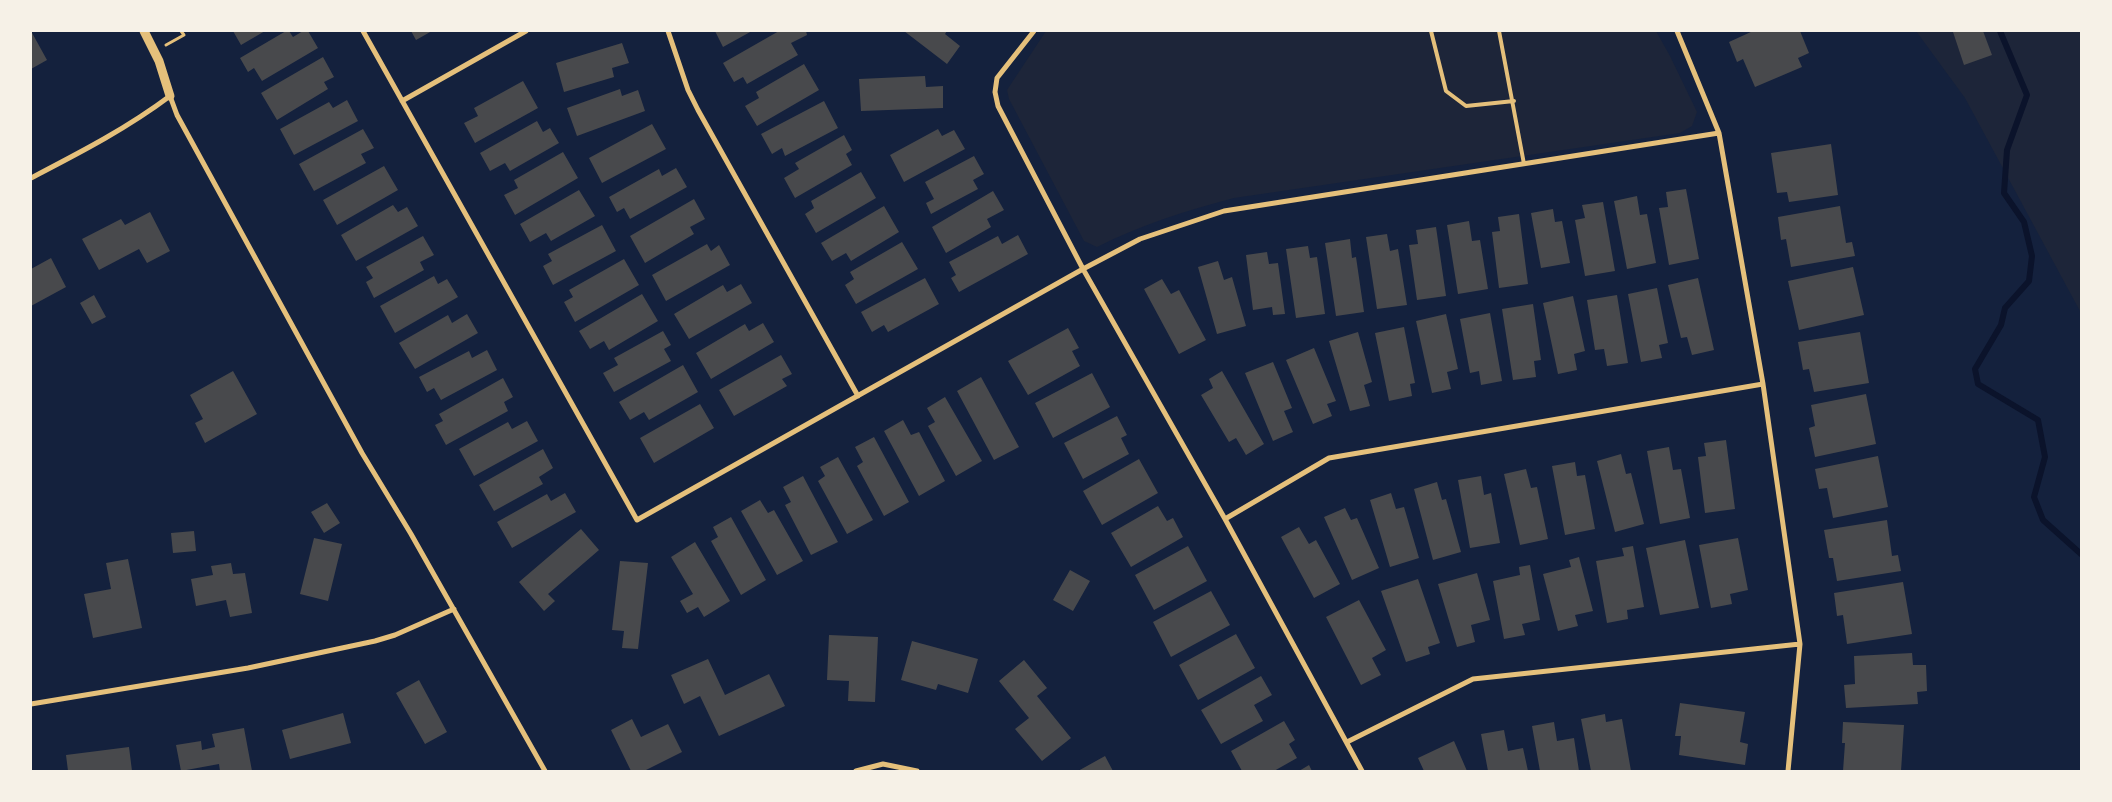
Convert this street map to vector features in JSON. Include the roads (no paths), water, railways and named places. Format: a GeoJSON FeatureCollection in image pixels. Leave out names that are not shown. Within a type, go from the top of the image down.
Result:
{"type":"FeatureCollection","features":[{"type":"Feature","properties":{"kind":"street"},"geometry":{"type":"LineString","coordinates":[[144,31],[154,51],[177,115],[362,454],[454,609],[545,771]]}},
{"type":"Feature","properties":{"kind":"street"},"geometry":{"type":"LineString","coordinates":[[362,31],[637,520],[1083,269],[1140,239],[1224,211],[1719,133]]}},
{"type":"Feature","properties":{"kind":"street"},"geometry":{"type":"LineString","coordinates":[[402,101],[526,31]]}},
{"type":"Feature","properties":{"kind":"street"},"geometry":{"type":"LineString","coordinates":[[668,31],[688,90],[698,110],[858,396]]}},
{"type":"Feature","properties":{"kind":"street"},"geometry":{"type":"LineString","coordinates":[[1034,31],[998,78],[995,92],[998,106],[1083,269],[1225,519],[1362,771]]}},
{"type":"Feature","properties":{"kind":"street"},"geometry":{"type":"LineString","coordinates":[[1677,31],[1719,133],[1763,384],[1800,644],[1788,771]]}},
{"type":"Feature","properties":{"kind":"street"},"geometry":{"type":"LineString","coordinates":[[31,178],[141,118],[170,96]]}},
{"type":"Feature","properties":{"kind":"street"},"geometry":{"type":"LineString","coordinates":[[1225,519],[1329,458],[1763,384]]}},
{"type":"Feature","properties":{"kind":"street"},"geometry":{"type":"LineString","coordinates":[[31,704],[248,668],[375,641],[395,635],[454,609]]}},
{"type":"Feature","properties":{"kind":"street"},"geometry":{"type":"LineString","coordinates":[[1347,742],[1473,679],[1800,644]]}},
{"type":"Feature","properties":{"kind":"street"},"geometry":{"type":"LineString","coordinates":[[856,771],[882,764],[917,771]]}},
{"type":"Feature","properties":{"kind":"lane"},"geometry":{"type":"LineString","coordinates":[[1432,31],[1446,91],[1466,106],[1514,101]]}},
{"type":"Feature","properties":{"kind":"lane"},"geometry":{"type":"LineString","coordinates":[[1499,31],[1514,101],[1524,164]]}},
{"type":"Feature","properties":{"kind":"waterway"},"geometry":{"type":"LineString","coordinates":[[2000,31],[2027,95],[2007,150],[2004,193],[2024,222],[2032,256],[2029,281],[2005,308],[2001,325],[1975,369],[1978,384],[2038,420],[2045,457],[2034,497],[2043,520],[2081,554]]}}]}
